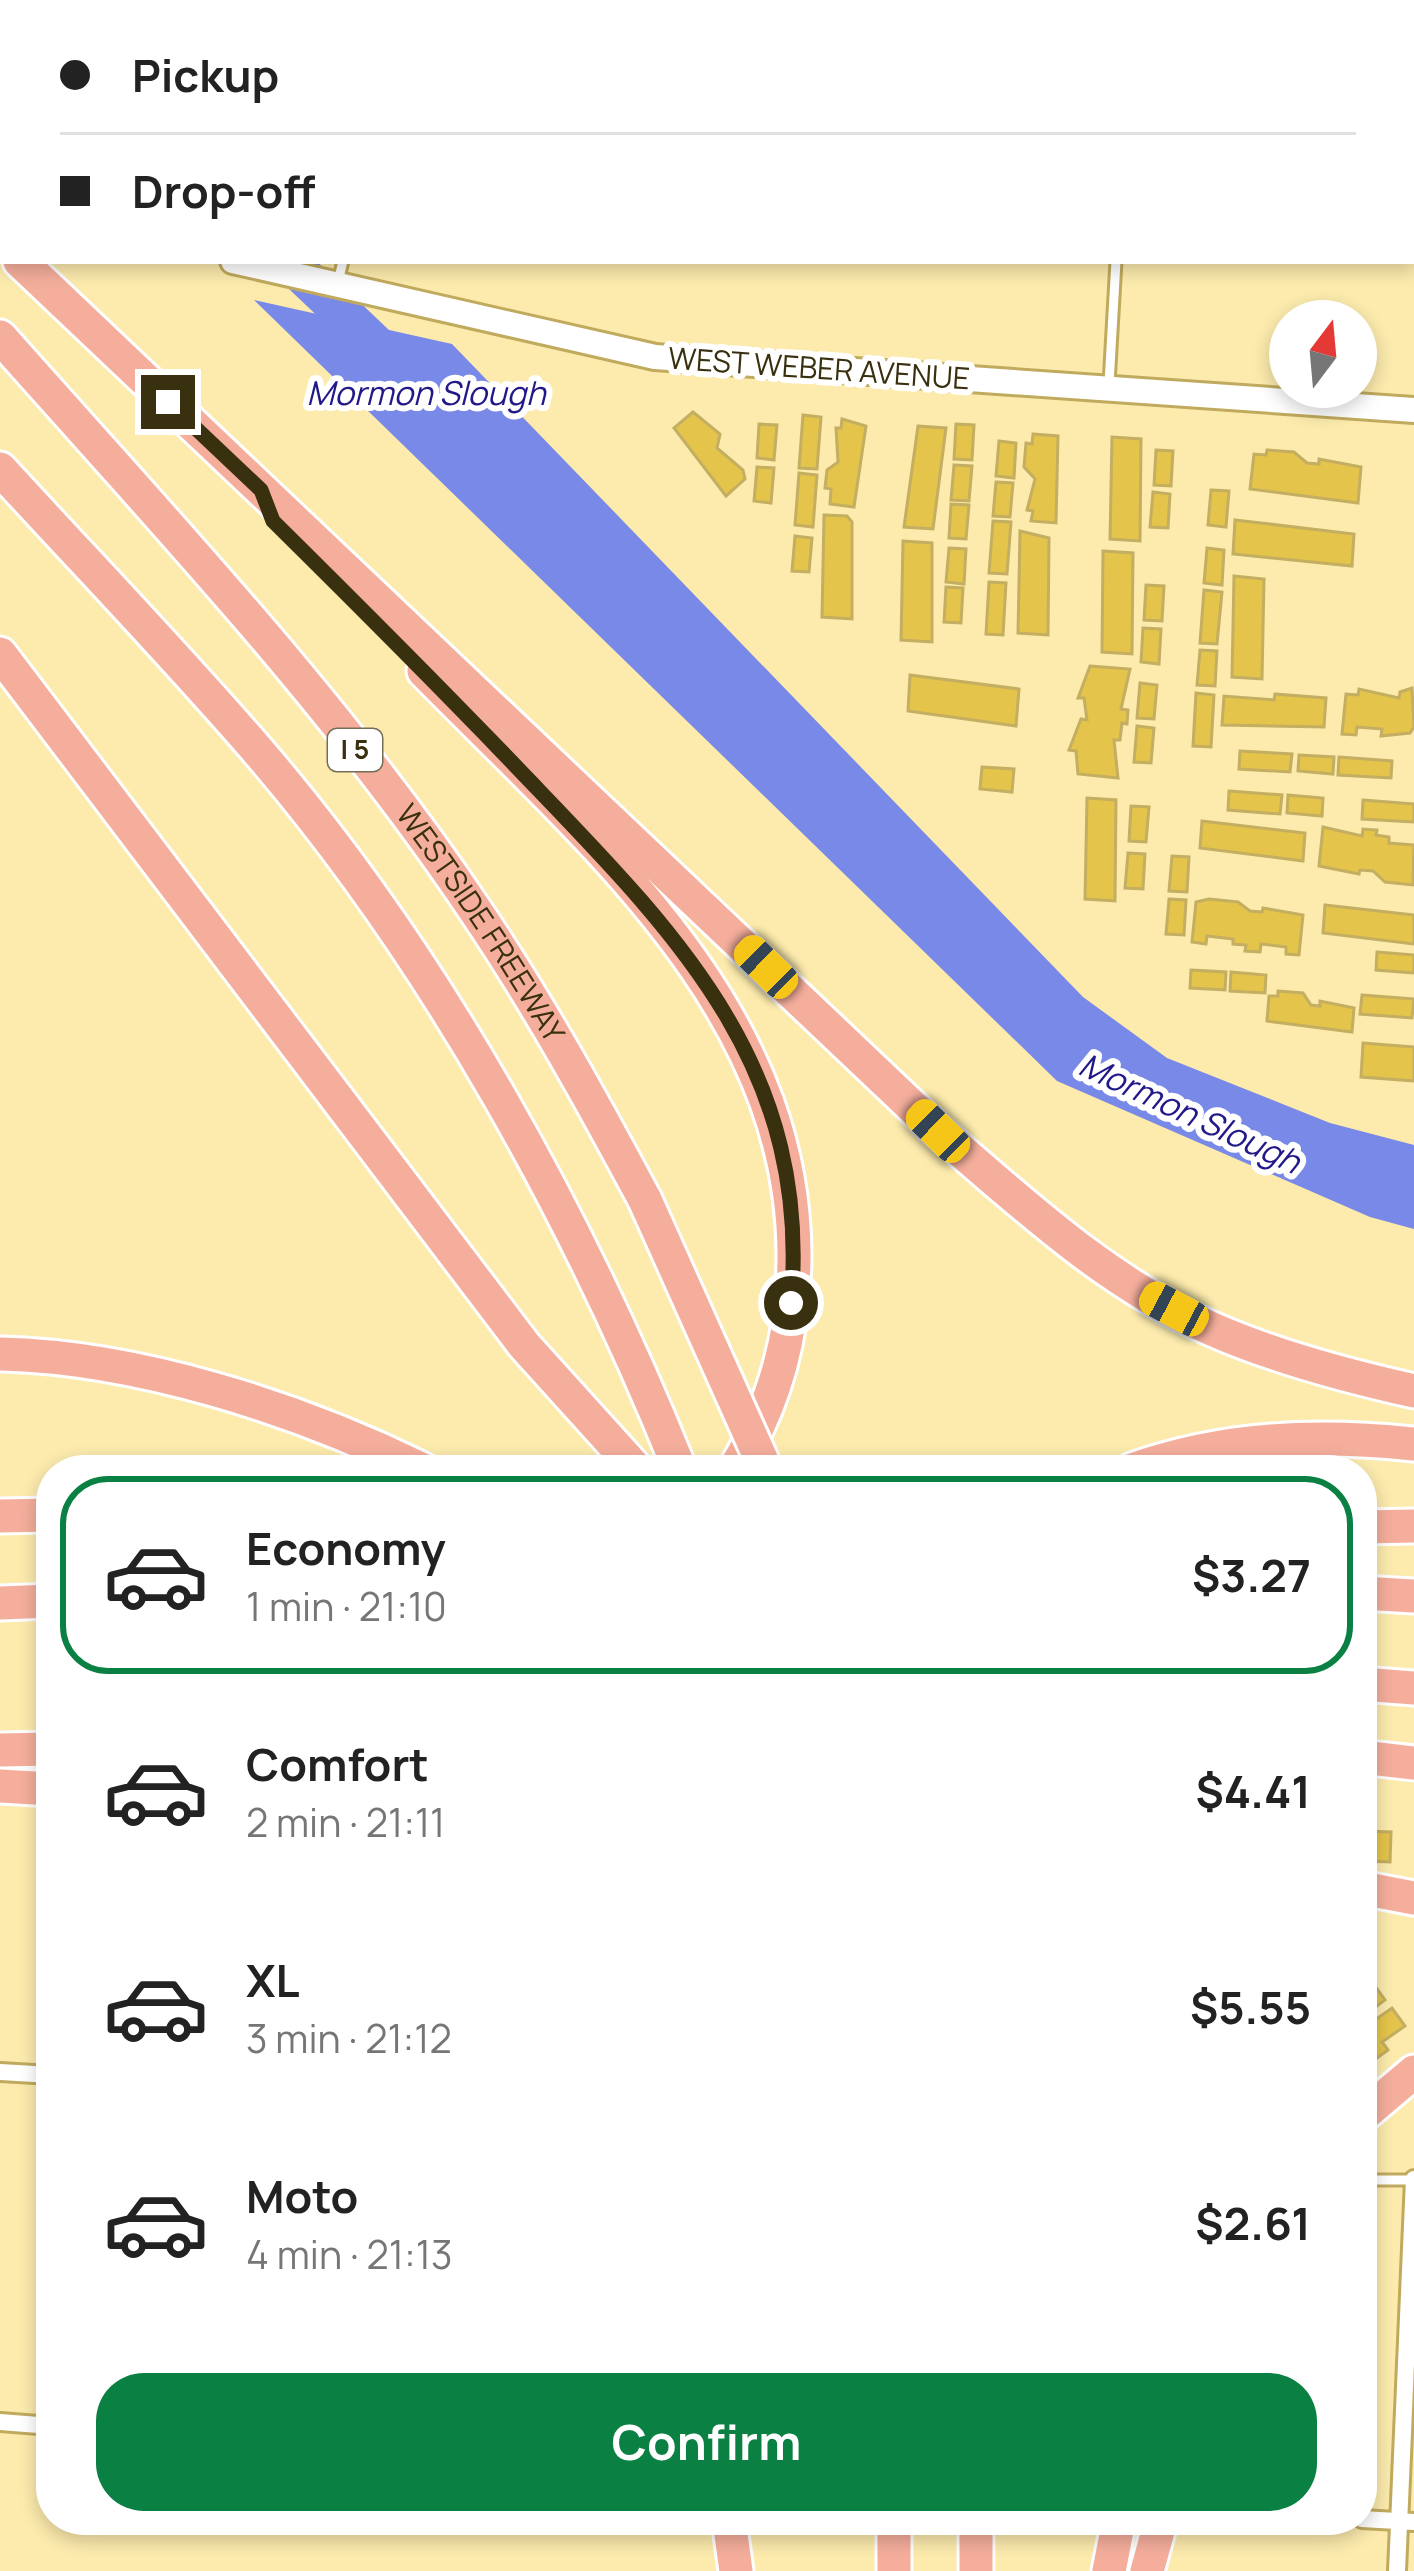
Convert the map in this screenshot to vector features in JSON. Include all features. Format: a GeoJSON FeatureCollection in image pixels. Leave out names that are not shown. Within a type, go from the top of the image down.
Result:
{"type":"FeatureCollection","features":[{"type":"Feature","properties":{"kind":"highway"},"geometry":{"type":"LineString","coordinates":[[23,264],[938,1131],[1053,1230],[1136,1288],[1213,1330],[1414,1391]]}},
{"type":"Feature","properties":{"kind":"highway","name":"WESTSIDE FREEWAY"},"geometry":{"type":"LineString","coordinates":[[3,340],[284,658],[424,838],[551,1029],[645,1200],[759,1455]]}},
{"type":"Feature","properties":{"kind":"highway","name":"I 5"},"geometry":{"type":"LineString","coordinates":[[0,469],[265,759],[464,1041],[591,1268],[673,1455]]}},
{"type":"Feature","properties":{"kind":"highway"},"geometry":{"type":"LineString","coordinates":[[261,490],[273,521],[662,922],[708,980],[756,1067],[784,1149],[794,1273],[783,1367],[741,1455]]}},
{"type":"Feature","properties":{"kind":"highway"},"geometry":{"type":"LineString","coordinates":[[0,654],[414,1204],[524,1345],[623,1455]]}},
{"type":"Feature","properties":{"kind":"highway"},"geometry":{"type":"LineString","coordinates":[[0,1354],[116,1369],[247,1400],[341,1432],[391,1455]]}},
{"type":"Feature","properties":{"kind":"highway"},"geometry":{"type":"LineString","coordinates":[[1198,1455],[1255,1442],[1342,1437],[1414,1444]]}},
{"type":"Feature","properties":{"kind":"highway"},"geometry":{"type":"LineString","coordinates":[[0,1516],[36,1515]]}},
{"type":"Feature","properties":{"kind":"highway"},"geometry":{"type":"LineString","coordinates":[[1377,1527],[1414,1526]]}},
{"type":"Feature","properties":{"kind":"highway"},"geometry":{"type":"LineString","coordinates":[[1377,1594],[1414,1596]]}},
{"type":"Feature","properties":{"kind":"highway"},"geometry":{"type":"LineString","coordinates":[[0,1603],[36,1602]]}},
{"type":"Feature","properties":{"kind":"highway"},"geometry":{"type":"LineString","coordinates":[[1377,1685],[1414,1688]]}},
{"type":"Feature","properties":{"kind":"highway"},"geometry":{"type":"LineString","coordinates":[[0,1750],[36,1749]]}},
{"type":"Feature","properties":{"kind":"highway"},"geometry":{"type":"LineString","coordinates":[[1377,1758],[1414,1763]]}},
{"type":"Feature","properties":{"kind":"highway"},"geometry":{"type":"LineString","coordinates":[[0,1786],[36,1788]]}},
{"type":"Feature","properties":{"kind":"highway"},"geometry":{"type":"LineString","coordinates":[[1377,1891],[1414,1898]]}},
{"type":"Feature","properties":{"kind":"highway"},"geometry":{"type":"LineString","coordinates":[[1377,2103],[1414,2072]]}},
{"type":"Feature","properties":{"kind":"highway"},"geometry":{"type":"LineString","coordinates":[[731,2535],[736,2571]]}},
{"type":"Feature","properties":{"kind":"highway"},"geometry":{"type":"LineString","coordinates":[[894,2535],[894,2567]]}},
{"type":"Feature","properties":{"kind":"highway"},"geometry":{"type":"LineString","coordinates":[[976,2535],[976,2570]]}},
{"type":"Feature","properties":{"kind":"highway"},"geometry":{"type":"LineString","coordinates":[[1109,2571],[1116,2535]]}},
{"type":"Feature","properties":{"kind":"highway"},"geometry":{"type":"LineString","coordinates":[[1147,2571],[1157,2535]]}},
{"type":"Feature","properties":{"kind":"street","name":"WEST WEBER AVENUE"},"geometry":{"type":"LineString","coordinates":[[245,264],[656,357],[1414,410]]}},
{"type":"Feature","properties":{"kind":"street"},"geometry":{"type":"LineString","coordinates":[[0,2072],[36,2073]]}},
{"type":"Feature","properties":{"kind":"street"},"geometry":{"type":"LineString","coordinates":[[1397,2571],[1407,2522],[1413,2180]]}},
{"type":"Feature","properties":{"kind":"street"},"geometry":{"type":"LineString","coordinates":[[0,2422],[36,2425]]}},
{"type":"Feature","properties":{"kind":"street"},"geometry":{"type":"LineString","coordinates":[[1377,2519],[1407,2522]]}},
{"type":"Feature","properties":{"kind":"lane"},"geometry":{"type":"LineString","coordinates":[[337,287],[342,264]]}},
{"type":"Feature","properties":{"kind":"lane"},"geometry":{"type":"LineString","coordinates":[[1109,390],[1116,264]]}},
{"type":"Feature","properties":{"kind":"lane"},"geometry":{"type":"LineString","coordinates":[[1377,2180],[1413,2180]]}},
{"type":"Feature","properties":{"kind":"water","name":"Mormon Slough"},"geometry":{"type":"Polygon","coordinates":[[[254,300],[452,344],[1083,997],[1167,1058],[1330,1123],[1414,1145],[1414,1229],[1370,1217],[1057,1081],[254,300]]]}},
{"type":"Feature","properties":{"kind":"building"},"geometry":{"type":"Polygon","coordinates":[[[693,412],[720,434],[717,448],[743,470],[745,479],[726,496],[674,428],[693,412]]]}},
{"type":"Feature","properties":{"kind":"building"},"geometry":{"type":"Polygon","coordinates":[[[803,415],[821,417],[817,469],[799,468],[803,415]]]}},
{"type":"Feature","properties":{"kind":"building"},"geometry":{"type":"Polygon","coordinates":[[[842,419],[866,426],[854,507],[830,504],[831,489],[825,488],[827,470],[838,462],[836,428],[841,428],[842,419]]]}},
{"type":"Feature","properties":{"kind":"building"},"geometry":{"type":"Polygon","coordinates":[[[759,424],[777,425],[774,460],[757,458],[759,424]]]}},
{"type":"Feature","properties":{"kind":"building"},"geometry":{"type":"Polygon","coordinates":[[[956,424],[974,425],[972,460],[954,459],[956,424]]]}},
{"type":"Feature","properties":{"kind":"building"},"geometry":{"type":"Polygon","coordinates":[[[918,426],[946,428],[933,529],[904,527],[918,426]]]}},
{"type":"Feature","properties":{"kind":"building"},"geometry":{"type":"Polygon","coordinates":[[[1033,434],[1058,436],[1056,523],[1031,521],[1033,511],[1027,510],[1035,479],[1024,467],[1026,443],[1032,444],[1033,434]]]}},
{"type":"Feature","properties":{"kind":"building"},"geometry":{"type":"Polygon","coordinates":[[[1112,437],[1141,439],[1140,541],[1110,539],[1112,437]]]}},
{"type":"Feature","properties":{"kind":"building"},"geometry":{"type":"Polygon","coordinates":[[[999,441],[1016,443],[1014,478],[996,476],[999,441]]]}},
{"type":"Feature","properties":{"kind":"building"},"geometry":{"type":"Polygon","coordinates":[[[1156,450],[1173,451],[1171,486],[1154,485],[1156,450]]]}},
{"type":"Feature","properties":{"kind":"building"},"geometry":{"type":"Polygon","coordinates":[[[1267,450],[1294,452],[1307,463],[1319,464],[1319,459],[1361,467],[1358,503],[1250,489],[1254,454],[1266,455],[1267,450]]]}},
{"type":"Feature","properties":{"kind":"building"},"geometry":{"type":"Polygon","coordinates":[[[954,465],[972,466],[969,501],[951,500],[954,465]]]}},
{"type":"Feature","properties":{"kind":"building"},"geometry":{"type":"Polygon","coordinates":[[[757,467],[774,468],[771,503],[754,501],[757,467]]]}},
{"type":"Feature","properties":{"kind":"building"},"geometry":{"type":"Polygon","coordinates":[[[799,473],[817,475],[813,527],[795,525],[799,473]]]}},
{"type":"Feature","properties":{"kind":"building"},"geometry":{"type":"Polygon","coordinates":[[[996,482],[1013,483],[1010,517],[993,516],[996,482]]]}},
{"type":"Feature","properties":{"kind":"building"},"geometry":{"type":"Polygon","coordinates":[[[1211,490],[1229,491],[1226,527],[1208,525],[1211,490]]]}},
{"type":"Feature","properties":{"kind":"building"},"geometry":{"type":"Polygon","coordinates":[[[1153,492],[1170,494],[1168,528],[1150,527],[1153,492]]]}},
{"type":"Feature","properties":{"kind":"building"},"geometry":{"type":"Polygon","coordinates":[[[951,504],[969,505],[966,539],[949,538],[951,504]]]}},
{"type":"Feature","properties":{"kind":"building"},"geometry":{"type":"Polygon","coordinates":[[[824,515],[847,516],[852,522],[852,619],[822,617],[824,515]]]}},
{"type":"Feature","properties":{"kind":"building"},"geometry":{"type":"Polygon","coordinates":[[[1235,520],[1354,534],[1352,566],[1233,554],[1235,520]]]}},
{"type":"Feature","properties":{"kind":"building"},"geometry":{"type":"Polygon","coordinates":[[[993,521],[1011,522],[1007,574],[989,573],[993,521]]]}},
{"type":"Feature","properties":{"kind":"building"},"geometry":{"type":"Polygon","coordinates":[[[1020,531],[1049,538],[1048,635],[1018,633],[1020,531]]]}},
{"type":"Feature","properties":{"kind":"building"},"geometry":{"type":"Polygon","coordinates":[[[795,536],[812,538],[809,572],[792,571],[795,536]]]}},
{"type":"Feature","properties":{"kind":"building"},"geometry":{"type":"Polygon","coordinates":[[[903,541],[932,543],[932,642],[901,640],[903,541]]]}},
{"type":"Feature","properties":{"kind":"building"},"geometry":{"type":"Polygon","coordinates":[[[949,548],[966,549],[964,584],[946,582],[949,548]]]}},
{"type":"Feature","properties":{"kind":"building"},"geometry":{"type":"Polygon","coordinates":[[[1207,548],[1224,550],[1222,585],[1204,583],[1207,548]]]}},
{"type":"Feature","properties":{"kind":"building"},"geometry":{"type":"Polygon","coordinates":[[[1103,551],[1133,553],[1132,654],[1102,652],[1103,551]]]}},
{"type":"Feature","properties":{"kind":"building"},"geometry":{"type":"Polygon","coordinates":[[[1234,576],[1264,579],[1262,679],[1232,677],[1234,576]]]}},
{"type":"Feature","properties":{"kind":"building"},"geometry":{"type":"Polygon","coordinates":[[[989,582],[1006,583],[1003,635],[986,634],[989,582]]]}},
{"type":"Feature","properties":{"kind":"building"},"geometry":{"type":"Polygon","coordinates":[[[1146,585],[1164,586],[1162,621],[1144,620],[1146,585]]]}},
{"type":"Feature","properties":{"kind":"building"},"geometry":{"type":"Polygon","coordinates":[[[946,587],[963,588],[961,623],[944,622],[946,587]]]}},
{"type":"Feature","properties":{"kind":"building"},"geometry":{"type":"Polygon","coordinates":[[[1204,590],[1222,592],[1217,644],[1200,643],[1204,590]]]}},
{"type":"Feature","properties":{"kind":"building"},"geometry":{"type":"Polygon","coordinates":[[[1143,628],[1161,629],[1159,664],[1141,662],[1143,628]]]}},
{"type":"Feature","properties":{"kind":"building"},"geometry":{"type":"Polygon","coordinates":[[[1200,650],[1217,651],[1215,686],[1197,685],[1200,650]]]}},
{"type":"Feature","properties":{"kind":"building"},"geometry":{"type":"Polygon","coordinates":[[[1090,666],[1130,669],[1121,709],[1128,710],[1127,724],[1122,723],[1120,740],[1114,740],[1118,778],[1078,774],[1076,751],[1069,750],[1081,719],[1087,720],[1084,698],[1078,698],[1090,666]]]}},
{"type":"Feature","properties":{"kind":"building"},"geometry":{"type":"Polygon","coordinates":[[[910,675],[1019,689],[1016,726],[908,711],[910,675]]]}},
{"type":"Feature","properties":{"kind":"building"},"geometry":{"type":"Polygon","coordinates":[[[1140,683],[1157,685],[1154,719],[1137,718],[1140,683]]]}},
{"type":"Feature","properties":{"kind":"building"},"geometry":{"type":"Polygon","coordinates":[[[1412,688],[1414,727],[1410,733],[1381,736],[1382,729],[1357,727],[1356,735],[1342,734],[1346,694],[1358,695],[1359,689],[1399,698],[1400,692],[1412,688]]]}},
{"type":"Feature","properties":{"kind":"building"},"geometry":{"type":"Polygon","coordinates":[[[1196,693],[1214,695],[1211,747],[1193,746],[1196,693]]]}},
{"type":"Feature","properties":{"kind":"building"},"geometry":{"type":"Polygon","coordinates":[[[1275,694],[1326,698],[1324,727],[1222,725],[1224,696],[1274,700],[1275,694]]]}},
{"type":"Feature","properties":{"kind":"building"},"geometry":{"type":"Polygon","coordinates":[[[1137,726],[1154,728],[1151,763],[1134,762],[1137,726]]]}},
{"type":"Feature","properties":{"kind":"building"},"geometry":{"type":"Polygon","coordinates":[[[1240,751],[1292,754],[1290,772],[1239,769],[1240,751]]]}},
{"type":"Feature","properties":{"kind":"building"},"geometry":{"type":"Polygon","coordinates":[[[1299,755],[1334,757],[1333,774],[1298,771],[1299,755]]]}},
{"type":"Feature","properties":{"kind":"building"},"geometry":{"type":"Polygon","coordinates":[[[1339,757],[1392,761],[1391,778],[1338,775],[1339,757]]]}},
{"type":"Feature","properties":{"kind":"building"},"geometry":{"type":"Polygon","coordinates":[[[982,767],[1014,769],[1012,792],[980,789],[982,767]]]}},
{"type":"Feature","properties":{"kind":"building"},"geometry":{"type":"Polygon","coordinates":[[[1229,791],[1282,795],[1280,814],[1228,810],[1229,791]]]}},
{"type":"Feature","properties":{"kind":"building"},"geometry":{"type":"Polygon","coordinates":[[[1288,795],[1323,798],[1322,816],[1287,813],[1288,795]]]}},
{"type":"Feature","properties":{"kind":"building"},"geometry":{"type":"Polygon","coordinates":[[[1087,798],[1116,800],[1115,901],[1085,899],[1087,798]]]}},
{"type":"Feature","properties":{"kind":"building"},"geometry":{"type":"Polygon","coordinates":[[[1363,800],[1414,804],[1414,822],[1362,819],[1363,800]]]}},
{"type":"Feature","properties":{"kind":"building"},"geometry":{"type":"Polygon","coordinates":[[[1131,806],[1149,807],[1146,842],[1129,841],[1131,806]]]}},
{"type":"Feature","properties":{"kind":"building"},"geometry":{"type":"Polygon","coordinates":[[[1202,821],[1305,833],[1303,861],[1200,848],[1202,821]]]}},
{"type":"Feature","properties":{"kind":"building"},"geometry":{"type":"Polygon","coordinates":[[[1323,827],[1362,836],[1363,829],[1377,830],[1376,835],[1389,837],[1389,843],[1414,845],[1413,885],[1385,882],[1373,871],[1360,870],[1359,874],[1319,866],[1323,827]]]}},
{"type":"Feature","properties":{"kind":"building"},"geometry":{"type":"Polygon","coordinates":[[[1128,853],[1145,854],[1143,889],[1125,888],[1128,853]]]}},
{"type":"Feature","properties":{"kind":"building"},"geometry":{"type":"Polygon","coordinates":[[[1172,856],[1189,857],[1187,892],[1169,891],[1172,856]]]}},
{"type":"Feature","properties":{"kind":"building"},"geometry":{"type":"Polygon","coordinates":[[[1169,899],[1186,900],[1184,935],[1166,934],[1169,899]]]}},
{"type":"Feature","properties":{"kind":"building"},"geometry":{"type":"Polygon","coordinates":[[[1196,902],[1238,902],[1250,911],[1262,912],[1263,908],[1303,915],[1299,955],[1286,954],[1286,947],[1261,944],[1260,952],[1245,951],[1246,945],[1233,944],[1233,939],[1207,936],[1206,944],[1192,942],[1196,902]]]}},
{"type":"Feature","properties":{"kind":"building"},"geometry":{"type":"Polygon","coordinates":[[[1325,905],[1414,915],[1414,944],[1323,933],[1325,905]]]}},
{"type":"Feature","properties":{"kind":"building"},"geometry":{"type":"Polygon","coordinates":[[[1377,952],[1414,955],[1414,973],[1376,970],[1377,952]]]}},
{"type":"Feature","properties":{"kind":"building"},"geometry":{"type":"Polygon","coordinates":[[[1191,970],[1226,972],[1225,990],[1190,988],[1191,970]]]}},
{"type":"Feature","properties":{"kind":"building"},"geometry":{"type":"Polygon","coordinates":[[[1231,972],[1266,975],[1265,993],[1230,991],[1231,972]]]}},
{"type":"Feature","properties":{"kind":"building"},"geometry":{"type":"Polygon","coordinates":[[[1278,991],[1303,993],[1311,1005],[1320,1006],[1320,1001],[1354,1008],[1352,1032],[1267,1021],[1269,996],[1278,996],[1278,991]]]}},
{"type":"Feature","properties":{"kind":"building"},"geometry":{"type":"Polygon","coordinates":[[[1362,995],[1414,999],[1412,1018],[1360,1014],[1362,995]]]}},
{"type":"Feature","properties":{"kind":"building"},"geometry":{"type":"Polygon","coordinates":[[[1363,1043],[1414,1047],[1414,1081],[1361,1077],[1363,1043]]]}},
{"type":"Feature","properties":{"kind":"building"},"geometry":{"type":"Polygon","coordinates":[[[1377,1832],[1391,1832],[1390,1862],[1377,1862],[1377,1832]]]}},
{"type":"Feature","properties":{"kind":"building"},"geometry":{"type":"Polygon","coordinates":[[[1392,2008],[1405,2026],[1382,2042],[1388,2050],[1377,2058],[1377,2018],[1392,2008]]]}},
{"type":"Feature","properties":{"kind":"waterway","name":"Mormon Slough"},"geometry":{"type":"LineString","coordinates":[[291,264],[390,358]]}},
{"type":"Feature","properties":{"kind":"route"},"geometry":{"type":"LineString","coordinates":[[168,402],[261,490],[273,521],[626,881],[708,980],[756,1067],[784,1149],[794,1228],[791,1303]]}}]}
